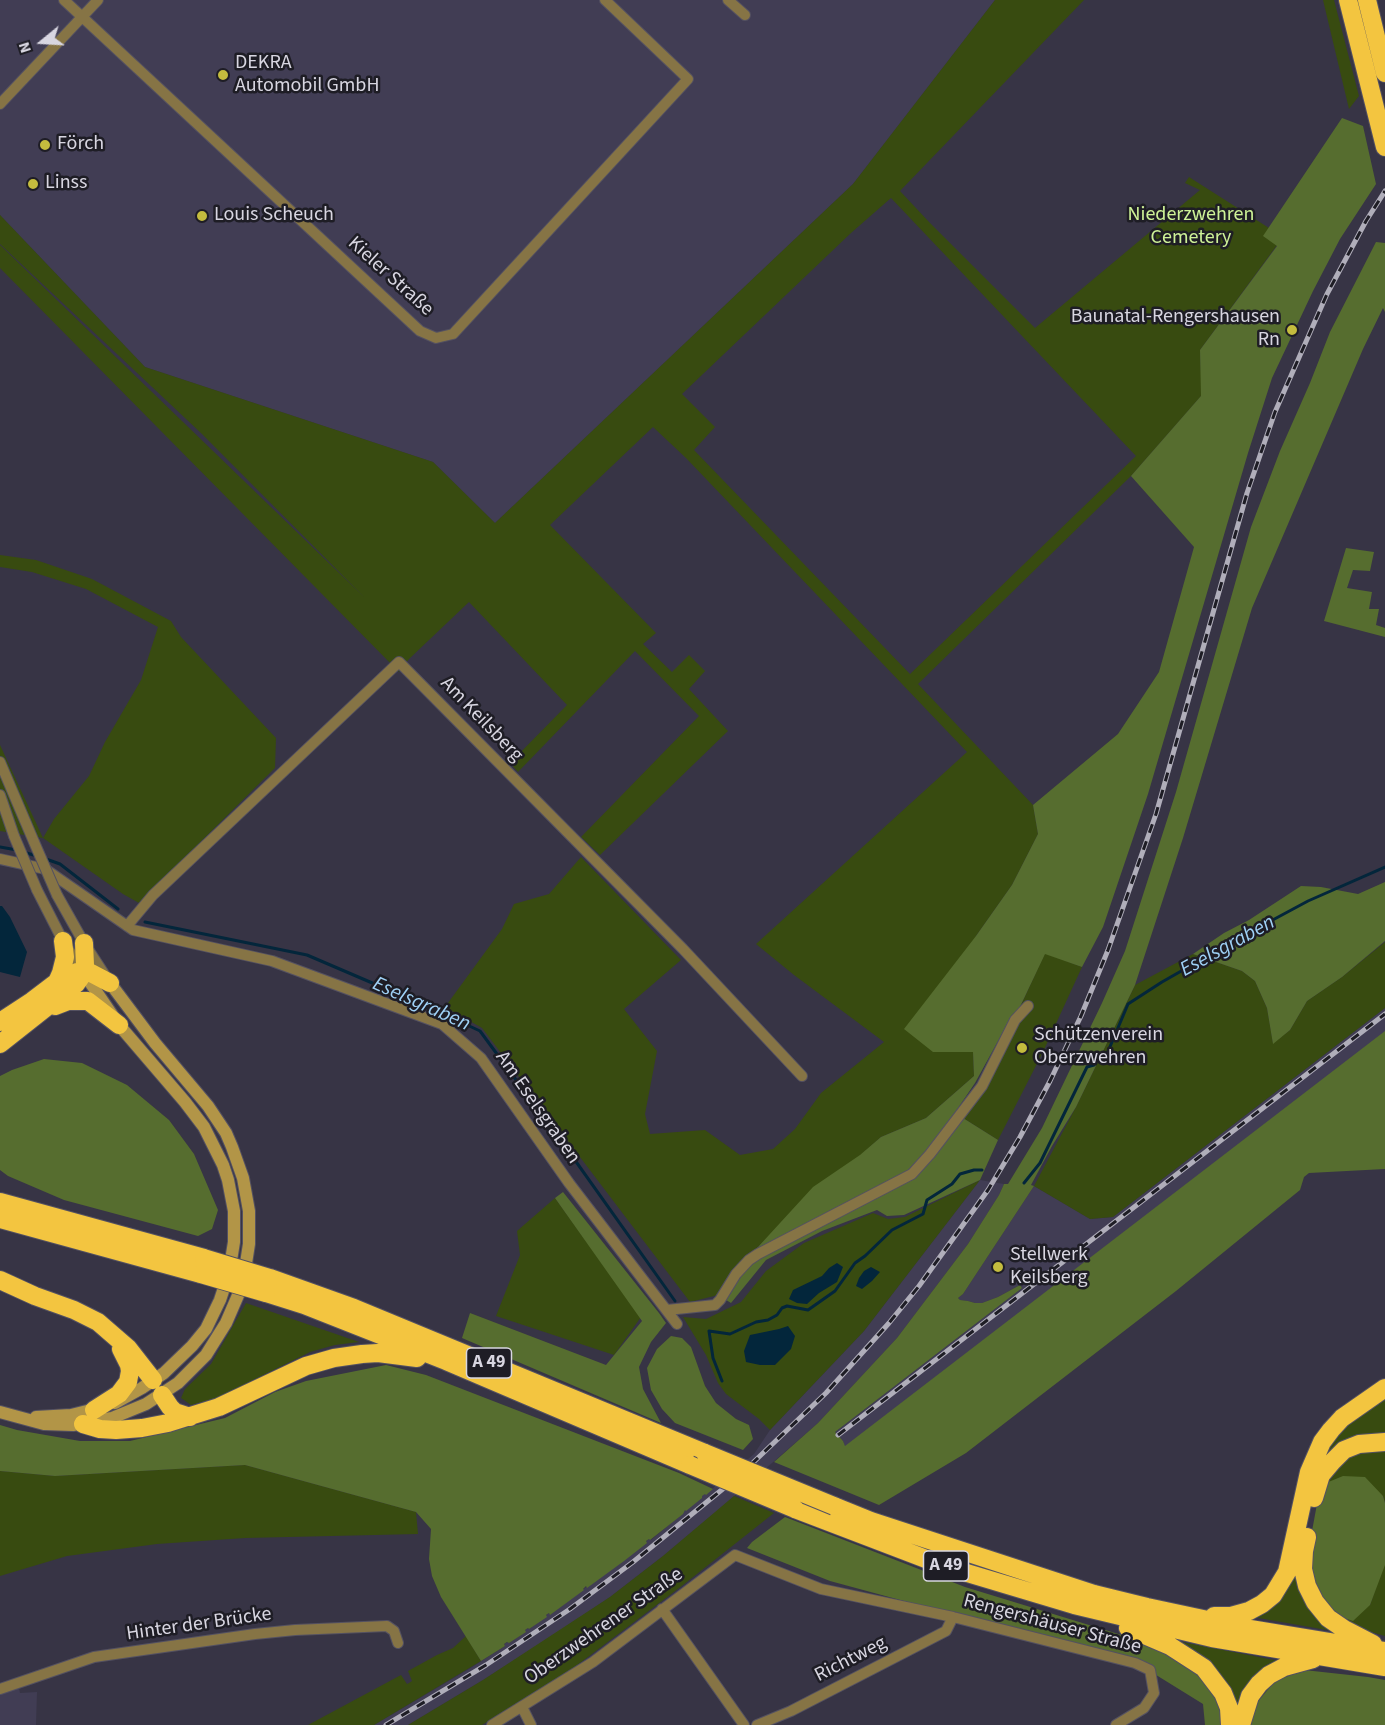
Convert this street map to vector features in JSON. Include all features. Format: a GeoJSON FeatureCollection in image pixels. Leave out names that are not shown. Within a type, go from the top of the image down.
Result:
{"type":"FeatureCollection","features":[{"type":"Feature","properties":{"kind":"highway"},"geometry":{"type":"LineString","coordinates":[[1348,0],[1385,147]]}},
{"type":"Feature","properties":{"kind":"highway"},"geometry":{"type":"LineString","coordinates":[[1366,0],[1385,73]]}},
{"type":"Feature","properties":{"kind":"highway"},"geometry":{"type":"LineString","coordinates":[[57,982],[65,957],[63,941]]}},
{"type":"Feature","properties":{"kind":"highway"},"geometry":{"type":"LineString","coordinates":[[0,1044],[76,984],[85,965],[84,943]]}},
{"type":"Feature","properties":{"kind":"highway"},"geometry":{"type":"LineString","coordinates":[[0,1022],[57,982],[76,972],[98,976],[110,983]]}},
{"type":"Feature","properties":{"kind":"highway"},"geometry":{"type":"LineString","coordinates":[[42,1012],[68,1001],[83,1000],[95,1005],[119,1024]]}},
{"type":"Feature","properties":{"kind":"highway"},"geometry":{"type":"LineString","coordinates":[[0,1195],[25,1209]]}},
{"type":"Feature","properties":{"kind":"highway","name":"A 49"},"geometry":{"type":"LineString","coordinates":[[0,1202],[202,1266],[375,1316],[705,1453],[828,1513],[947,1567],[1074,1605],[1202,1636],[1320,1657],[1379,1655]]}},
{"type":"Feature","properties":{"kind":"highway","name":"A 49"},"geometry":{"type":"LineString","coordinates":[[0,1219],[202,1266]]}},
{"type":"Feature","properties":{"kind":"highway"},"geometry":{"type":"LineString","coordinates":[[0,1281],[74,1310],[108,1330],[128,1348],[175,1412],[190,1417]]}},
{"type":"Feature","properties":{"kind":"highway","name":"A 49"},"geometry":{"type":"LineString","coordinates":[[268,1286],[304,1305],[520,1391],[690,1465],[828,1513],[871,1521],[1073,1588],[1147,1607],[1379,1655]]}},
{"type":"Feature","properties":{"kind":"highway"},"geometry":{"type":"LineString","coordinates":[[108,1330],[127,1359],[130,1377],[123,1391],[88,1417],[107,1430],[126,1430],[190,1417],[219,1407],[306,1366],[348,1355],[395,1354],[468,1371]]}},
{"type":"Feature","properties":{"kind":"highway"},"geometry":{"type":"LineString","coordinates":[[1174,1612],[1231,1616],[1249,1611],[1273,1595],[1287,1572],[1309,1472],[1322,1442],[1342,1418],[1385,1388]]}},
{"type":"Feature","properties":{"kind":"highway"},"geometry":{"type":"LineString","coordinates":[[1379,1655],[1328,1618],[1315,1602],[1307,1586],[1303,1569],[1304,1551],[1321,1475],[1344,1450],[1359,1444],[1385,1442]]}},
{"type":"Feature","properties":{"kind":"highway"},"geometry":{"type":"LineString","coordinates":[[1074,1605],[1170,1646],[1203,1668],[1223,1693],[1229,1708],[1230,1725]]}},
{"type":"Feature","properties":{"kind":"highway"},"geometry":{"type":"LineString","coordinates":[[1241,1725],[1250,1696],[1269,1675],[1284,1667],[1320,1657]]}},
{"type":"Feature","properties":{"kind":"main road"},"geometry":{"type":"LineString","coordinates":[[0,1412],[53,1425],[88,1417],[112,1418],[131,1411],[158,1388],[173,1365],[200,1336],[214,1313],[225,1287],[232,1258],[234,1211],[228,1180],[218,1152],[204,1127],[119,1024],[83,972]]}},
{"type":"Feature","properties":{"kind":"main road"},"geometry":{"type":"LineString","coordinates":[[110,983],[217,1119],[226,1133],[238,1162],[247,1194],[249,1227],[247,1260],[239,1293],[226,1323],[206,1355],[187,1376],[158,1388]]}},
{"type":"Feature","properties":{"kind":"street","name":"Kieler Straße"},"geometry":{"type":"LineString","coordinates":[[64,0],[420,331],[436,338],[453,334],[688,79],[605,0]]}},
{"type":"Feature","properties":{"kind":"street"},"geometry":{"type":"LineString","coordinates":[[0,104],[98,0]]}},
{"type":"Feature","properties":{"kind":"street"},"geometry":{"type":"LineString","coordinates":[[728,0],[745,15]]}},
{"type":"Feature","properties":{"kind":"street","name":"Am Keilsberg"},"geometry":{"type":"LineString","coordinates":[[127,926],[153,895],[399,662],[683,949],[802,1076]]}},
{"type":"Feature","properties":{"kind":"street"},"geometry":{"type":"LineString","coordinates":[[0,762],[57,895],[110,983]]}},
{"type":"Feature","properties":{"kind":"street"},"geometry":{"type":"LineString","coordinates":[[0,795],[14,836],[37,890],[63,941],[83,972]]}},
{"type":"Feature","properties":{"kind":"street","name":"Am Eselsgraben"},"geometry":{"type":"LineString","coordinates":[[0,859],[45,869],[133,930],[272,961],[442,1024],[481,1058],[569,1183],[677,1324]]}},
{"type":"Feature","properties":{"kind":"street"},"geometry":{"type":"LineString","coordinates":[[667,1310],[715,1305],[736,1274],[758,1254],[912,1174],[982,1086],[1015,1020],[1028,1006]]}},
{"type":"Feature","properties":{"kind":"street","name":"Oberzwehrener Straße"},"geometry":{"type":"LineString","coordinates":[[492,1725],[592,1662],[735,1555]]}},
{"type":"Feature","properties":{"kind":"street","name":"Rengershäuser Straße"},"geometry":{"type":"LineString","coordinates":[[735,1555],[821,1589],[953,1617],[1135,1663],[1150,1670],[1154,1693],[1144,1708],[1116,1725]]}},
{"type":"Feature","properties":{"kind":"street"},"geometry":{"type":"LineString","coordinates":[[662,1609],[744,1725]]}},
{"type":"Feature","properties":{"kind":"street","name":"Richtweg"},"geometry":{"type":"LineString","coordinates":[[757,1725],[791,1711],[946,1631],[953,1617]]}},
{"type":"Feature","properties":{"kind":"street","name":"Hinter der Brücke"},"geometry":{"type":"LineString","coordinates":[[0,1689],[94,1657],[255,1634],[387,1626],[394,1631],[398,1643]]}},
{"type":"Feature","properties":{"kind":"street"},"geometry":{"type":"LineString","coordinates":[[522,1707],[531,1725]]}},
{"type":"Feature","properties":{"kind":"shaded area"},"geometry":{"type":"Polygon","coordinates":[[[0,0],[995,0],[853,184],[495,523],[433,462],[145,367],[0,215],[0,0]]]}},
{"type":"Feature","properties":{"kind":"shaded area"},"geometry":{"type":"Polygon","coordinates":[[[1385,1008],[1385,1032],[845,1447],[835,1432],[1022,1288],[1020,1285],[982,1303],[958,1298],[963,1294],[1034,1186],[1090,1219],[1113,1217],[1385,1008]]]}},
{"type":"Feature","properties":{"kind":"shaded area"},"geometry":{"type":"Polygon","coordinates":[[[980,1180],[1004,1184],[968,1244],[897,1338],[818,1423],[718,1510],[610,1597],[483,1680],[408,1725],[374,1725],[469,1669],[525,1632],[549,1613],[551,1614],[649,1539],[651,1540],[754,1454],[770,1430],[864,1331],[980,1180]]]}},
{"type":"Feature","properties":{"kind":"shaded area"},"geometry":{"type":"Polygon","coordinates":[[[19,1688],[20,1693],[37,1692],[36,1725],[0,1725],[0,1691],[19,1688]]]}},
{"type":"Feature","properties":{"kind":"green space","name":"Niederzwehren Cemetery"},"geometry":{"type":"Polygon","coordinates":[[[995,0],[1084,0],[900,191],[1035,328],[1200,190],[1185,183],[1189,177],[1269,228],[1264,236],[1277,245],[1200,350],[1202,395],[1131,476],[918,684],[1033,805],[1038,834],[1012,885],[976,936],[933,1052],[973,1052],[974,1076],[926,1118],[881,1137],[734,1268],[718,1295],[690,1302],[482,1028],[445,1007],[502,929],[514,904],[549,894],[581,857],[681,960],[624,1009],[657,1051],[645,1114],[650,1134],[705,1130],[740,1155],[773,1149],[795,1129],[821,1093],[884,1042],[756,944],[967,752],[686,458],[653,427],[550,525],[656,633],[643,644],[672,672],[689,655],[705,671],[689,689],[728,731],[600,855],[581,837],[699,716],[635,651],[518,772],[510,763],[567,705],[469,602],[409,659],[399,672],[0,268],[0,245],[364,597],[202,434],[0,244],[0,215],[145,367],[433,462],[495,523],[853,184],[995,0]],[[891,198],[851,233],[682,394],[715,427],[694,450],[910,674],[1136,456],[891,198]]]}},
{"type":"Feature","properties":{"kind":"green space"},"geometry":{"type":"Polygon","coordinates":[[[1323,0],[1334,0],[1359,96],[1349,109],[1323,0]]]}},
{"type":"Feature","properties":{"kind":"green space"},"geometry":{"type":"Polygon","coordinates":[[[1342,118],[1363,126],[1376,184],[1340,239],[1272,378],[1148,794],[1103,927],[1082,967],[1045,954],[1018,1011],[1009,1021],[975,1083],[956,1111],[998,1140],[980,1180],[904,1215],[887,1216],[877,1210],[822,1231],[766,1260],[731,1303],[718,1295],[734,1268],[758,1247],[813,1187],[860,1155],[881,1137],[926,1118],[974,1076],[973,1052],[933,1052],[904,1029],[976,936],[1012,885],[1038,834],[1033,805],[1118,734],[1159,672],[1194,547],[1131,476],[1201,396],[1200,350],[1277,246],[1263,236],[1342,118]]]}},
{"type":"Feature","properties":{"kind":"green space"},"geometry":{"type":"Polygon","coordinates":[[[1376,242],[1385,243],[1385,312],[1383,308],[1363,349],[1252,608],[1183,838],[1135,985],[1076,1107],[1031,1185],[1034,1186],[963,1294],[958,1298],[982,1303],[1020,1285],[1022,1288],[835,1432],[845,1446],[1385,1031],[1385,1169],[1309,1173],[1304,1177],[1300,1190],[1176,1291],[966,1453],[879,1505],[774,1462],[818,1423],[897,1338],[968,1244],[1004,1184],[1008,1184],[1042,1128],[1125,951],[1176,792],[1251,527],[1330,332],[1376,242]]]}},
{"type":"Feature","properties":{"kind":"green space"},"geometry":{"type":"Polygon","coordinates":[[[1346,548],[1374,552],[1370,571],[1353,570],[1347,588],[1372,592],[1369,609],[1379,609],[1376,625],[1385,628],[1385,637],[1324,621],[1346,548]]]}},
{"type":"Feature","properties":{"kind":"green space"},"geometry":{"type":"Polygon","coordinates":[[[0,555],[36,560],[92,579],[171,621],[181,637],[276,738],[275,768],[139,903],[43,838],[54,819],[89,776],[105,742],[141,680],[158,627],[86,589],[32,572],[0,567],[0,555]]]}},
{"type":"Feature","properties":{"kind":"green space"},"geometry":{"type":"Polygon","coordinates":[[[0,745],[43,838],[0,831],[0,745]]]}},
{"type":"Feature","properties":{"kind":"green space"},"geometry":{"type":"Polygon","coordinates":[[[1385,882],[1385,941],[1342,977],[1307,1001],[1290,1030],[1273,1044],[1267,1008],[1255,981],[1242,971],[1193,954],[1301,886],[1358,894],[1385,882]]]}},
{"type":"Feature","properties":{"kind":"green space"},"geometry":{"type":"Polygon","coordinates":[[[1385,942],[1385,1008],[1113,1217],[1090,1219],[1034,1186],[1076,1107],[1135,985],[1193,954],[1242,971],[1255,981],[1267,1008],[1273,1043],[1290,1030],[1307,1001],[1342,977],[1385,942]]]}},
{"type":"Feature","properties":{"kind":"green space"},"geometry":{"type":"Polygon","coordinates":[[[1045,953],[1082,967],[1043,1052],[998,1140],[963,1118],[1045,953]]]}},
{"type":"Feature","properties":{"kind":"green space"},"geometry":{"type":"Polygon","coordinates":[[[44,1059],[82,1063],[127,1085],[169,1120],[194,1154],[218,1210],[212,1229],[198,1236],[64,1200],[8,1176],[0,1170],[0,1076],[44,1059]]]}},
{"type":"Feature","properties":{"kind":"green space"},"geometry":{"type":"Polygon","coordinates":[[[980,1180],[864,1331],[770,1430],[726,1394],[683,1317],[706,1319],[741,1302],[766,1271],[804,1243],[873,1213],[888,1219],[905,1217],[980,1180]]]}},
{"type":"Feature","properties":{"kind":"green space"},"geometry":{"type":"Polygon","coordinates":[[[563,1192],[666,1323],[651,1342],[639,1367],[643,1389],[661,1423],[462,1338],[470,1313],[606,1365],[642,1321],[555,1198],[563,1192]]]}},
{"type":"Feature","properties":{"kind":"green space"},"geometry":{"type":"Polygon","coordinates":[[[555,1198],[641,1317],[614,1355],[496,1316],[520,1255],[517,1231],[555,1198]]]}},
{"type":"Feature","properties":{"kind":"green space"},"geometry":{"type":"Polygon","coordinates":[[[246,1303],[359,1342],[335,1345],[310,1352],[217,1398],[191,1405],[181,1398],[185,1389],[211,1364],[246,1303]]]}},
{"type":"Feature","properties":{"kind":"green space"},"geometry":{"type":"Polygon","coordinates":[[[671,1336],[682,1338],[691,1347],[705,1386],[716,1403],[736,1419],[749,1425],[753,1439],[743,1450],[675,1423],[662,1409],[651,1390],[647,1368],[657,1349],[671,1336]]]}},
{"type":"Feature","properties":{"kind":"green space"},"geometry":{"type":"Polygon","coordinates":[[[386,1365],[426,1375],[679,1473],[713,1489],[624,1561],[587,1588],[586,1586],[584,1590],[550,1615],[549,1613],[547,1617],[525,1630],[526,1632],[509,1643],[507,1642],[505,1646],[481,1661],[441,1597],[432,1576],[429,1559],[431,1529],[416,1512],[245,1465],[55,1476],[0,1471],[0,1425],[80,1441],[130,1441],[225,1418],[275,1392],[306,1381],[386,1365]]]}},
{"type":"Feature","properties":{"kind":"green space"},"geometry":{"type":"Polygon","coordinates":[[[1385,1394],[1385,1436],[1317,1465],[1344,1424],[1385,1394]]]}},
{"type":"Feature","properties":{"kind":"green space"},"geometry":{"type":"Polygon","coordinates":[[[1361,1450],[1385,1450],[1385,1503],[1383,1496],[1326,1483],[1342,1459],[1361,1450]]]}},
{"type":"Feature","properties":{"kind":"green space"},"geometry":{"type":"Polygon","coordinates":[[[245,1465],[416,1512],[418,1534],[245,1538],[157,1544],[67,1556],[0,1576],[0,1471],[55,1476],[245,1465]]]}},
{"type":"Feature","properties":{"kind":"green space"},"geometry":{"type":"Polygon","coordinates":[[[1343,1476],[1365,1477],[1383,1496],[1385,1503],[1385,1565],[1370,1605],[1353,1621],[1335,1615],[1309,1577],[1312,1531],[1317,1504],[1326,1483],[1343,1476]]]}},
{"type":"Feature","properties":{"kind":"green space"},"geometry":{"type":"Polygon","coordinates":[[[734,1496],[774,1513],[568,1672],[482,1725],[408,1725],[483,1680],[610,1597],[734,1496]]]}},
{"type":"Feature","properties":{"kind":"green space"},"geometry":{"type":"Polygon","coordinates":[[[785,1517],[965,1587],[1138,1640],[1176,1655],[1204,1674],[1220,1702],[1221,1725],[1205,1725],[1203,1704],[1140,1665],[830,1581],[747,1548],[785,1517]]]}},
{"type":"Feature","properties":{"kind":"green space"},"geometry":{"type":"Polygon","coordinates":[[[1385,1560],[1385,1636],[1350,1626],[1335,1615],[1370,1605],[1385,1560]]]}},
{"type":"Feature","properties":{"kind":"green space"},"geometry":{"type":"Polygon","coordinates":[[[1292,1569],[1344,1633],[1247,1616],[1292,1569]]]}},
{"type":"Feature","properties":{"kind":"green space"},"geometry":{"type":"Polygon","coordinates":[[[466,1636],[481,1661],[374,1725],[308,1725],[401,1675],[407,1684],[409,1683],[412,1681],[408,1671],[453,1648],[466,1636]]]}},
{"type":"Feature","properties":{"kind":"green space"},"geometry":{"type":"Polygon","coordinates":[[[1172,1640],[1284,1662],[1238,1718],[1172,1640]]]}},
{"type":"Feature","properties":{"kind":"green space"},"geometry":{"type":"Polygon","coordinates":[[[1304,1670],[1385,1680],[1385,1725],[1249,1725],[1255,1705],[1275,1681],[1304,1670]]]}},
{"type":"Feature","properties":{"kind":"water"},"geometry":{"type":"Polygon","coordinates":[[[0,906],[10,917],[27,952],[20,977],[0,972],[0,906]]]}},
{"type":"Feature","properties":{"kind":"water"},"geometry":{"type":"Polygon","coordinates":[[[837,1263],[843,1267],[837,1282],[807,1304],[789,1299],[793,1290],[822,1276],[837,1263]]]}},
{"type":"Feature","properties":{"kind":"water"},"geometry":{"type":"Polygon","coordinates":[[[871,1267],[880,1272],[862,1289],[856,1286],[864,1271],[871,1267]]]}},
{"type":"Feature","properties":{"kind":"water"},"geometry":{"type":"Polygon","coordinates":[[[788,1326],[795,1336],[791,1349],[775,1365],[746,1362],[744,1351],[750,1335],[788,1326]]]}},
{"type":"Feature","properties":{"kind":"waterway","name":"Eselsgraben"},"geometry":{"type":"LineString","coordinates":[[0,847],[17,850]]}},
{"type":"Feature","properties":{"kind":"waterway","name":"Eselsgraben"},"geometry":{"type":"LineString","coordinates":[[23,852],[37,856]]}},
{"type":"Feature","properties":{"kind":"waterway","name":"Eselsgraben"},"geometry":{"type":"LineString","coordinates":[[46,859],[60,864],[118,909]]}},
{"type":"Feature","properties":{"kind":"waterway","name":"Eselsgraben"},"geometry":{"type":"LineString","coordinates":[[1104,1061],[1128,1004],[1162,982],[1308,901],[1385,867]]}},
{"type":"Feature","properties":{"kind":"waterway","name":"Eselsgraben"},"geometry":{"type":"LineString","coordinates":[[145,922],[307,955],[480,1031],[675,1301]]}},
{"type":"Feature","properties":{"kind":"waterway","name":"Eselsgraben"},"geometry":{"type":"LineString","coordinates":[[1024,1183],[1040,1163],[1087,1067],[1094,1065]]}},
{"type":"Feature","properties":{"kind":"waterway","name":"Eselsgraben"},"geometry":{"type":"LineString","coordinates":[[722,1381],[713,1358],[709,1331],[730,1334],[756,1322],[768,1320],[787,1306],[808,1310],[835,1291],[855,1263],[892,1230],[923,1214],[927,1200],[952,1184],[960,1174],[982,1170]]}},
{"type":"Feature","properties":{"kind":"railway"},"geometry":{"type":"LineString","coordinates":[[386,1725],[486,1665],[570,1609],[633,1562],[740,1475],[826,1393],[889,1323],[919,1286],[988,1190],[1050,1081],[1081,1016],[1108,950],[1156,814],[1247,493],[1275,412],[1327,294],[1366,221],[1385,191]]}},
{"type":"Feature","properties":{"kind":"railway"},"geometry":{"type":"LineString","coordinates":[[838,1435],[1385,1014]]}},
{"type":"Feature","properties":{"kind":"place","name":"DEKRA Automobil GmbH"},"geometry":{"type":"Point","coordinates":[223,75]}},
{"type":"Feature","properties":{"kind":"place","name":"Förch"},"geometry":{"type":"Point","coordinates":[45,145]}},
{"type":"Feature","properties":{"kind":"place","name":"Linss"},"geometry":{"type":"Point","coordinates":[33,184]}},
{"type":"Feature","properties":{"kind":"place","name":"Louis Scheuch"},"geometry":{"type":"Point","coordinates":[202,216]}},
{"type":"Feature","properties":{"kind":"place","name":"Baunatal-Rengershausen Rn"},"geometry":{"type":"Point","coordinates":[1292,330]}},
{"type":"Feature","properties":{"kind":"place","name":"Schützenverein Oberzwehren"},"geometry":{"type":"Point","coordinates":[1022,1048]}},
{"type":"Feature","properties":{"kind":"place","name":"Stellwerk Keilsberg"},"geometry":{"type":"Point","coordinates":[998,1267]}}]}
